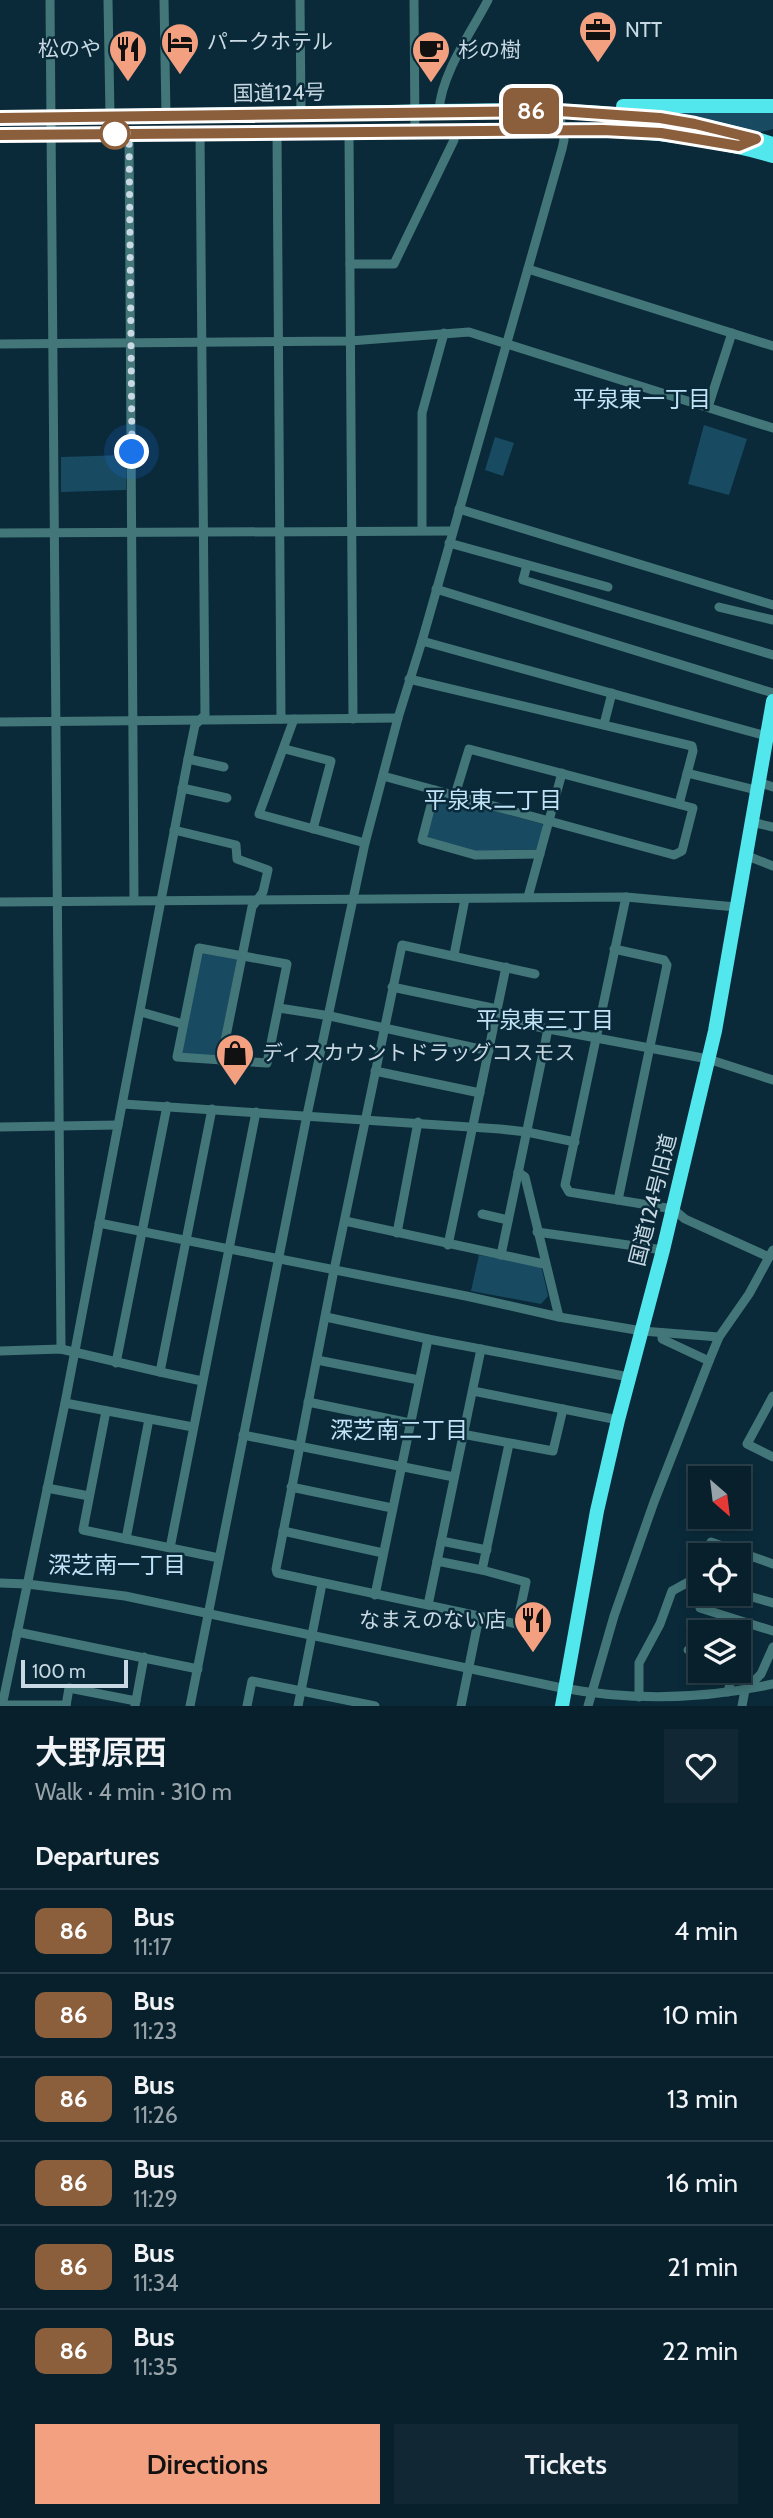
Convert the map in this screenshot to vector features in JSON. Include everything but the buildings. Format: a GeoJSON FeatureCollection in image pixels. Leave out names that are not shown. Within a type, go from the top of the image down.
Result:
{"type":"FeatureCollection","features":[{"type":"Feature","properties":{"kind":"highway","name":"国道124号"},"geometry":{"type":"LineString","coordinates":[[559,111],[600,107],[773,106]]}},
{"type":"Feature","properties":{"kind":"highway","name":"国道124号"},"geometry":{"type":"LineString","coordinates":[[0,118],[559,111],[660,118],[773,144]]}},
{"type":"Feature","properties":{"kind":"highway","name":"国道124号"},"geometry":{"type":"LineString","coordinates":[[0,135],[563,130],[661,133],[739,146],[773,156]]}},
{"type":"Feature","properties":{"kind":"highway"},"geometry":{"type":"LineString","coordinates":[[739,146],[773,133]]}},
{"type":"Feature","properties":{"kind":"highway","name":"国道124号旧道"},"geometry":{"type":"LineString","coordinates":[[562,1706],[597,1511],[708,1059],[773,701]]}},
{"type":"Feature","properties":{"kind":"street"},"geometry":{"type":"LineString","coordinates":[[50,0],[61,1349]]}},
{"type":"Feature","properties":{"kind":"street"},"geometry":{"type":"LineString","coordinates":[[108,0],[110,116]]}},
{"type":"Feature","properties":{"kind":"street"},"geometry":{"type":"LineString","coordinates":[[164,0],[166,115]]}},
{"type":"Feature","properties":{"kind":"street"},"geometry":{"type":"LineString","coordinates":[[300,0],[301,113]]}},
{"type":"Feature","properties":{"kind":"street"},"geometry":{"type":"LineString","coordinates":[[414,0],[415,132]]}},
{"type":"Feature","properties":{"kind":"street"},"geometry":{"type":"LineString","coordinates":[[439,111],[439,99],[445,81],[488,0]]}},
{"type":"Feature","properties":{"kind":"street"},"geometry":{"type":"LineString","coordinates":[[190,1706],[307,1115],[365,843],[398,718],[562,149],[564,140],[559,111]]}},
{"type":"Feature","properties":{"kind":"street"},"geometry":{"type":"LineString","coordinates":[[277,131],[281,719]]}},
{"type":"Feature","properties":{"kind":"street"},"geometry":{"type":"LineString","coordinates":[[350,264],[394,264],[454,140],[455,131]]}},
{"type":"Feature","properties":{"kind":"street"},"geometry":{"type":"LineString","coordinates":[[144,1657],[135,1704],[69,1688],[66,1705],[2,1705],[65,1402],[182,788],[195,725],[205,715],[200,132]]}},
{"type":"Feature","properties":{"kind":"street"},"geometry":{"type":"LineString","coordinates":[[129,133],[134,900]]}},
{"type":"Feature","properties":{"kind":"street"},"geometry":{"type":"LineString","coordinates":[[349,133],[353,719]]}},
{"type":"Feature","properties":{"kind":"street"},"geometry":{"type":"LineString","coordinates":[[528,269],[773,346]]}},
{"type":"Feature","properties":{"kind":"street"},"geometry":{"type":"LineString","coordinates":[[0,344],[350,341],[469,332],[773,428]]}},
{"type":"Feature","properties":{"kind":"street"},"geometry":{"type":"LineString","coordinates":[[708,407],[733,333]]}},
{"type":"Feature","properties":{"kind":"street"},"geometry":{"type":"LineString","coordinates":[[422,530],[422,413],[444,334]]}},
{"type":"Feature","properties":{"kind":"street"},"geometry":{"type":"LineString","coordinates":[[459,509],[773,605]]}},
{"type":"Feature","properties":{"kind":"street"},"geometry":{"type":"LineString","coordinates":[[0,533],[452,531]]}},
{"type":"Feature","properties":{"kind":"street"},"geometry":{"type":"LineString","coordinates":[[449,544],[608,587]]}},
{"type":"Feature","properties":{"kind":"street"},"geometry":{"type":"LineString","coordinates":[[527,565],[523,580],[773,655]]}},
{"type":"Feature","properties":{"kind":"street"},"geometry":{"type":"LineString","coordinates":[[436,589],[773,693]]}},
{"type":"Feature","properties":{"kind":"street"},"geometry":{"type":"LineString","coordinates":[[719,607],[773,620]]}},
{"type":"Feature","properties":{"kind":"street"},"geometry":{"type":"LineString","coordinates":[[422,641],[766,736]]}},
{"type":"Feature","properties":{"kind":"street"},"geometry":{"type":"LineString","coordinates":[[410,679],[692,746],[679,804]]}},
{"type":"Feature","properties":{"kind":"street"},"geometry":{"type":"LineString","coordinates":[[604,724],[612,693]]}},
{"type":"Feature","properties":{"kind":"street"},"geometry":{"type":"LineString","coordinates":[[0,722],[398,718]]}},
{"type":"Feature","properties":{"kind":"street"},"geometry":{"type":"LineString","coordinates":[[294,719],[259,814],[365,843]]}},
{"type":"Feature","properties":{"kind":"street"},"geometry":{"type":"LineString","coordinates":[[383,776],[674,855],[682,851],[693,808],[469,748],[455,795]]}},
{"type":"Feature","properties":{"kind":"street"},"geometry":{"type":"LineString","coordinates":[[285,749],[331,761],[313,829]]}},
{"type":"Feature","properties":{"kind":"street"},"geometry":{"type":"LineString","coordinates":[[188,760],[223,767]]}},
{"type":"Feature","properties":{"kind":"street"},"geometry":{"type":"LineString","coordinates":[[528,897],[562,773]]}},
{"type":"Feature","properties":{"kind":"street"},"geometry":{"type":"LineString","coordinates":[[687,773],[773,787]]}},
{"type":"Feature","properties":{"kind":"street"},"geometry":{"type":"LineString","coordinates":[[182,788],[227,798]]}},
{"type":"Feature","properties":{"kind":"street"},"geometry":{"type":"LineString","coordinates":[[435,790],[422,840],[475,855],[540,854]]}},
{"type":"Feature","properties":{"kind":"street"},"geometry":{"type":"LineString","coordinates":[[751,822],[773,827]]}},
{"type":"Feature","properties":{"kind":"street"},"geometry":{"type":"LineString","coordinates":[[174,830],[236,845],[237,859],[268,870],[263,892],[252,907],[221,1061]]}},
{"type":"Feature","properties":{"kind":"street"},"geometry":{"type":"LineString","coordinates":[[745,855],[773,866]]}},
{"type":"Feature","properties":{"kind":"street"},"geometry":{"type":"LineString","coordinates":[[0,902],[626,897],[736,907]]}},
{"type":"Feature","properties":{"kind":"street"},"geometry":{"type":"LineString","coordinates":[[588,1706],[614,1616],[654,1502],[709,1361],[719,1337],[749,1294],[771,1254],[685,1219],[673,1209],[569,1192],[565,1185],[626,897]]}},
{"type":"Feature","properties":{"kind":"street"},"geometry":{"type":"LineString","coordinates":[[454,955],[465,899]]}},
{"type":"Feature","properties":{"kind":"street"},"geometry":{"type":"LineString","coordinates":[[437,1561],[526,1581],[517,1623],[322,1584],[277,1573],[276,1569],[334,1270],[402,945],[535,974]]}},
{"type":"Feature","properties":{"kind":"street"},"geometry":{"type":"LineString","coordinates":[[199,948],[243,955],[287,964],[267,1063],[177,1057],[199,948]]}},
{"type":"Feature","properties":{"kind":"street"},"geometry":{"type":"LineString","coordinates":[[614,949],[664,960],[667,965],[618,1200]]}},
{"type":"Feature","properties":{"kind":"street"},"geometry":{"type":"LineString","coordinates":[[449,1245],[506,967]]}},
{"type":"Feature","properties":{"kind":"street"},"geometry":{"type":"LineString","coordinates":[[392,987],[497,1009]]}},
{"type":"Feature","properties":{"kind":"street"},"geometry":{"type":"LineString","coordinates":[[279,1008],[330,1016],[489,1051]]}},
{"type":"Feature","properties":{"kind":"street"},"geometry":{"type":"LineString","coordinates":[[141,1012],[183,1024]]}},
{"type":"Feature","properties":{"kind":"street"},"geometry":{"type":"LineString","coordinates":[[522,1024],[708,1059],[773,1080]]}},
{"type":"Feature","properties":{"kind":"street"},"geometry":{"type":"LineString","coordinates":[[501,1255],[548,1029]]}},
{"type":"Feature","properties":{"kind":"street"},"geometry":{"type":"LineString","coordinates":[[375,1071],[480,1093]]}},
{"type":"Feature","properties":{"kind":"street"},"geometry":{"type":"LineString","coordinates":[[123,1104],[418,1122],[527,1132],[575,1142]]}},
{"type":"Feature","properties":{"kind":"street"},"geometry":{"type":"LineString","coordinates":[[116,1363],[167,1107]]}},
{"type":"Feature","properties":{"kind":"street"},"geometry":{"type":"LineString","coordinates":[[160,1372],[212,1109]]}},
{"type":"Feature","properties":{"kind":"street"},"geometry":{"type":"LineString","coordinates":[[170,1548],[256,1112]]}},
{"type":"Feature","properties":{"kind":"street"},"geometry":{"type":"LineString","coordinates":[[397,1233],[418,1122]]}},
{"type":"Feature","properties":{"kind":"street"},"geometry":{"type":"LineString","coordinates":[[0,1127],[118,1125]]}},
{"type":"Feature","properties":{"kind":"street"},"geometry":{"type":"LineString","coordinates":[[518,1172],[526,1177],[558,1317]]}},
{"type":"Feature","properties":{"kind":"street"},"geometry":{"type":"LineString","coordinates":[[482,1214],[508,1220]]}},
{"type":"Feature","properties":{"kind":"street"},"geometry":{"type":"LineString","coordinates":[[345,1221],[544,1264]]}},
{"type":"Feature","properties":{"kind":"street"},"geometry":{"type":"LineString","coordinates":[[99,1223],[558,1317],[642,1331],[719,1337]]}},
{"type":"Feature","properties":{"kind":"street"},"geometry":{"type":"LineString","coordinates":[[537,1232],[663,1250]]}},
{"type":"Feature","properties":{"kind":"street"},"geometry":{"type":"LineString","coordinates":[[326,1317],[629,1377]]}},
{"type":"Feature","properties":{"kind":"street"},"geometry":{"type":"LineString","coordinates":[[662,1333],[662,1339],[709,1361]]}},
{"type":"Feature","properties":{"kind":"street"},"geometry":{"type":"LineString","coordinates":[[375,1595],[428,1339]]}},
{"type":"Feature","properties":{"kind":"street"},"geometry":{"type":"LineString","coordinates":[[0,1351],[61,1349],[202,1381]]}},
{"type":"Feature","properties":{"kind":"street"},"geometry":{"type":"LineString","coordinates":[[428,1605],[481,1349]]}},
{"type":"Feature","properties":{"kind":"street"},"geometry":{"type":"LineString","coordinates":[[317,1360],[419,1380]]}},
{"type":"Feature","properties":{"kind":"street"},"geometry":{"type":"LineString","coordinates":[[473,1391],[618,1420]]}},
{"type":"Feature","properties":{"kind":"street"},"geometry":{"type":"LineString","coordinates":[[773,1396],[747,1444],[773,1457]]}},
{"type":"Feature","properties":{"kind":"street"},"geometry":{"type":"LineString","coordinates":[[65,1402],[193,1427]]}},
{"type":"Feature","properties":{"kind":"street"},"geometry":{"type":"LineString","coordinates":[[308,1402],[410,1423]]}},
{"type":"Feature","properties":{"kind":"street"},"geometry":{"type":"LineString","coordinates":[[462,1434],[553,1451],[563,1409]]}},
{"type":"Feature","properties":{"kind":"street"},"geometry":{"type":"LineString","coordinates":[[106,1411],[83,1530],[219,1558]]}},
{"type":"Feature","properties":{"kind":"street"},"geometry":{"type":"LineString","coordinates":[[126,1539],[149,1419]]}},
{"type":"Feature","properties":{"kind":"street"},"geometry":{"type":"LineString","coordinates":[[243,1434],[454,1477]]}},
{"type":"Feature","properties":{"kind":"street"},"geometry":{"type":"LineString","coordinates":[[482,1570],[509,1444]]}},
{"type":"Feature","properties":{"kind":"street"},"geometry":{"type":"LineString","coordinates":[[291,1487],[392,1508]]}},
{"type":"Feature","properties":{"kind":"street"},"geometry":{"type":"LineString","coordinates":[[47,1488],[89,1496]]}},
{"type":"Feature","properties":{"kind":"street"},"geometry":{"type":"LineString","coordinates":[[283,1531],[383,1553]]}},
{"type":"Feature","properties":{"kind":"street"},"geometry":{"type":"LineString","coordinates":[[441,1541],[487,1550]]}},
{"type":"Feature","properties":{"kind":"street"},"geometry":{"type":"LineString","coordinates":[[711,1542],[773,1564]]}},
{"type":"Feature","properties":{"kind":"street"},"geometry":{"type":"LineString","coordinates":[[639,1697],[639,1663],[660,1624],[672,1591],[688,1582]]}},
{"type":"Feature","properties":{"kind":"street"},"geometry":{"type":"LineString","coordinates":[[0,1583],[125,1596],[592,1692],[639,1697],[690,1697],[773,1684]]}},
{"type":"Feature","properties":{"kind":"street"},"geometry":{"type":"LineString","coordinates":[[298,1706],[322,1584]]}},
{"type":"Feature","properties":{"kind":"street"},"geometry":{"type":"LineString","coordinates":[[751,1597],[773,1603]]}},
{"type":"Feature","properties":{"kind":"street"},"geometry":{"type":"LineString","coordinates":[[700,1608],[773,1631]]}},
{"type":"Feature","properties":{"kind":"street"},"geometry":{"type":"LineString","coordinates":[[460,1706],[479,1617]]}},
{"type":"Feature","properties":{"kind":"street"},"geometry":{"type":"LineString","coordinates":[[17,1632],[198,1669]]}},
{"type":"Feature","properties":{"kind":"street"},"geometry":{"type":"LineString","coordinates":[[743,1706],[745,1690],[761,1674],[773,1647]]}},
{"type":"Feature","properties":{"kind":"street"},"geometry":{"type":"LineString","coordinates":[[247,1706],[252,1681],[375,1706]]}},
{"type":"Feature","properties":{"kind":"street"},"geometry":{"type":"LineString","coordinates":[[727,1692],[730,1683]]}},
{"type":"Feature","properties":{"kind":"shaded area"},"geometry":{"type":"Polygon","coordinates":[[[660,111],[773,113],[773,129],[757,133],[659,114],[660,111]]]}},
{"type":"Feature","properties":{"kind":"shaded area"},"geometry":{"type":"Polygon","coordinates":[[[704,425],[747,439],[729,495],[688,484],[704,425]]]}},
{"type":"Feature","properties":{"kind":"shaded area"},"geometry":{"type":"Polygon","coordinates":[[[495,437],[514,443],[503,476],[485,470],[495,437]]]}},
{"type":"Feature","properties":{"kind":"shaded area"},"geometry":{"type":"Polygon","coordinates":[[[126,455],[126,490],[61,492],[61,457],[126,455]]]}},
{"type":"Feature","properties":{"kind":"shaded area"},"geometry":{"type":"Polygon","coordinates":[[[444,797],[542,824],[544,826],[537,849],[473,851],[430,838],[427,835],[437,799],[444,797]]]}},
{"type":"Feature","properties":{"kind":"shaded area"},"geometry":{"type":"Polygon","coordinates":[[[201,951],[237,958],[218,1057],[181,1054],[201,951]]]}},
{"type":"Feature","properties":{"kind":"shaded area"},"geometry":{"type":"Polygon","coordinates":[[[479,1255],[538,1265],[542,1269],[548,1296],[541,1304],[471,1291],[479,1255]]]}},
{"type":"Feature","properties":{"kind":"bus line","name":"86"},"geometry":{"type":"LineString","coordinates":[[0,118],[559,111],[660,118],[756,139],[739,146],[661,133],[617,130],[0,135]]}},
{"type":"Feature","properties":{"kind":"place","name":"NTT"},"geometry":{"type":"Point","coordinates":[598,64]}},
{"type":"Feature","properties":{"kind":"place","name":"パークホテル"},"geometry":{"type":"Point","coordinates":[180,76]}},
{"type":"Feature","properties":{"kind":"place","name":"松のや"},"geometry":{"type":"Point","coordinates":[128,83]}},
{"type":"Feature","properties":{"kind":"place","name":"杉の樹"},"geometry":{"type":"Point","coordinates":[431,84]}},
{"type":"Feature","properties":{"kind":"place","name":"ディスカウントドラッグコスモス"},"geometry":{"type":"Point","coordinates":[235,1087]}},
{"type":"Feature","properties":{"kind":"place","name":"なまえのない店"},"geometry":{"type":"Point","coordinates":[533,1654]}},
{"type":"Feature","properties":{"kind":"district","name":"平泉東一丁目"},"geometry":{"type":"Point","coordinates":[642,399]}},
{"type":"Feature","properties":{"kind":"district","name":"平泉東二丁目"},"geometry":{"type":"Point","coordinates":[493,800]}},
{"type":"Feature","properties":{"kind":"district","name":"平泉東三丁目"},"geometry":{"type":"Point","coordinates":[545,1020]}},
{"type":"Feature","properties":{"kind":"district","name":"深芝南二丁目"},"geometry":{"type":"Point","coordinates":[399,1430]}},
{"type":"Feature","properties":{"kind":"district","name":"深芝南一丁目"},"geometry":{"type":"Point","coordinates":[117,1565]}},
{"type":"Feature","properties":{"kind":"route"},"geometry":{"type":"LineString","coordinates":[[115,134],[129,133],[132,452]]}}]}
